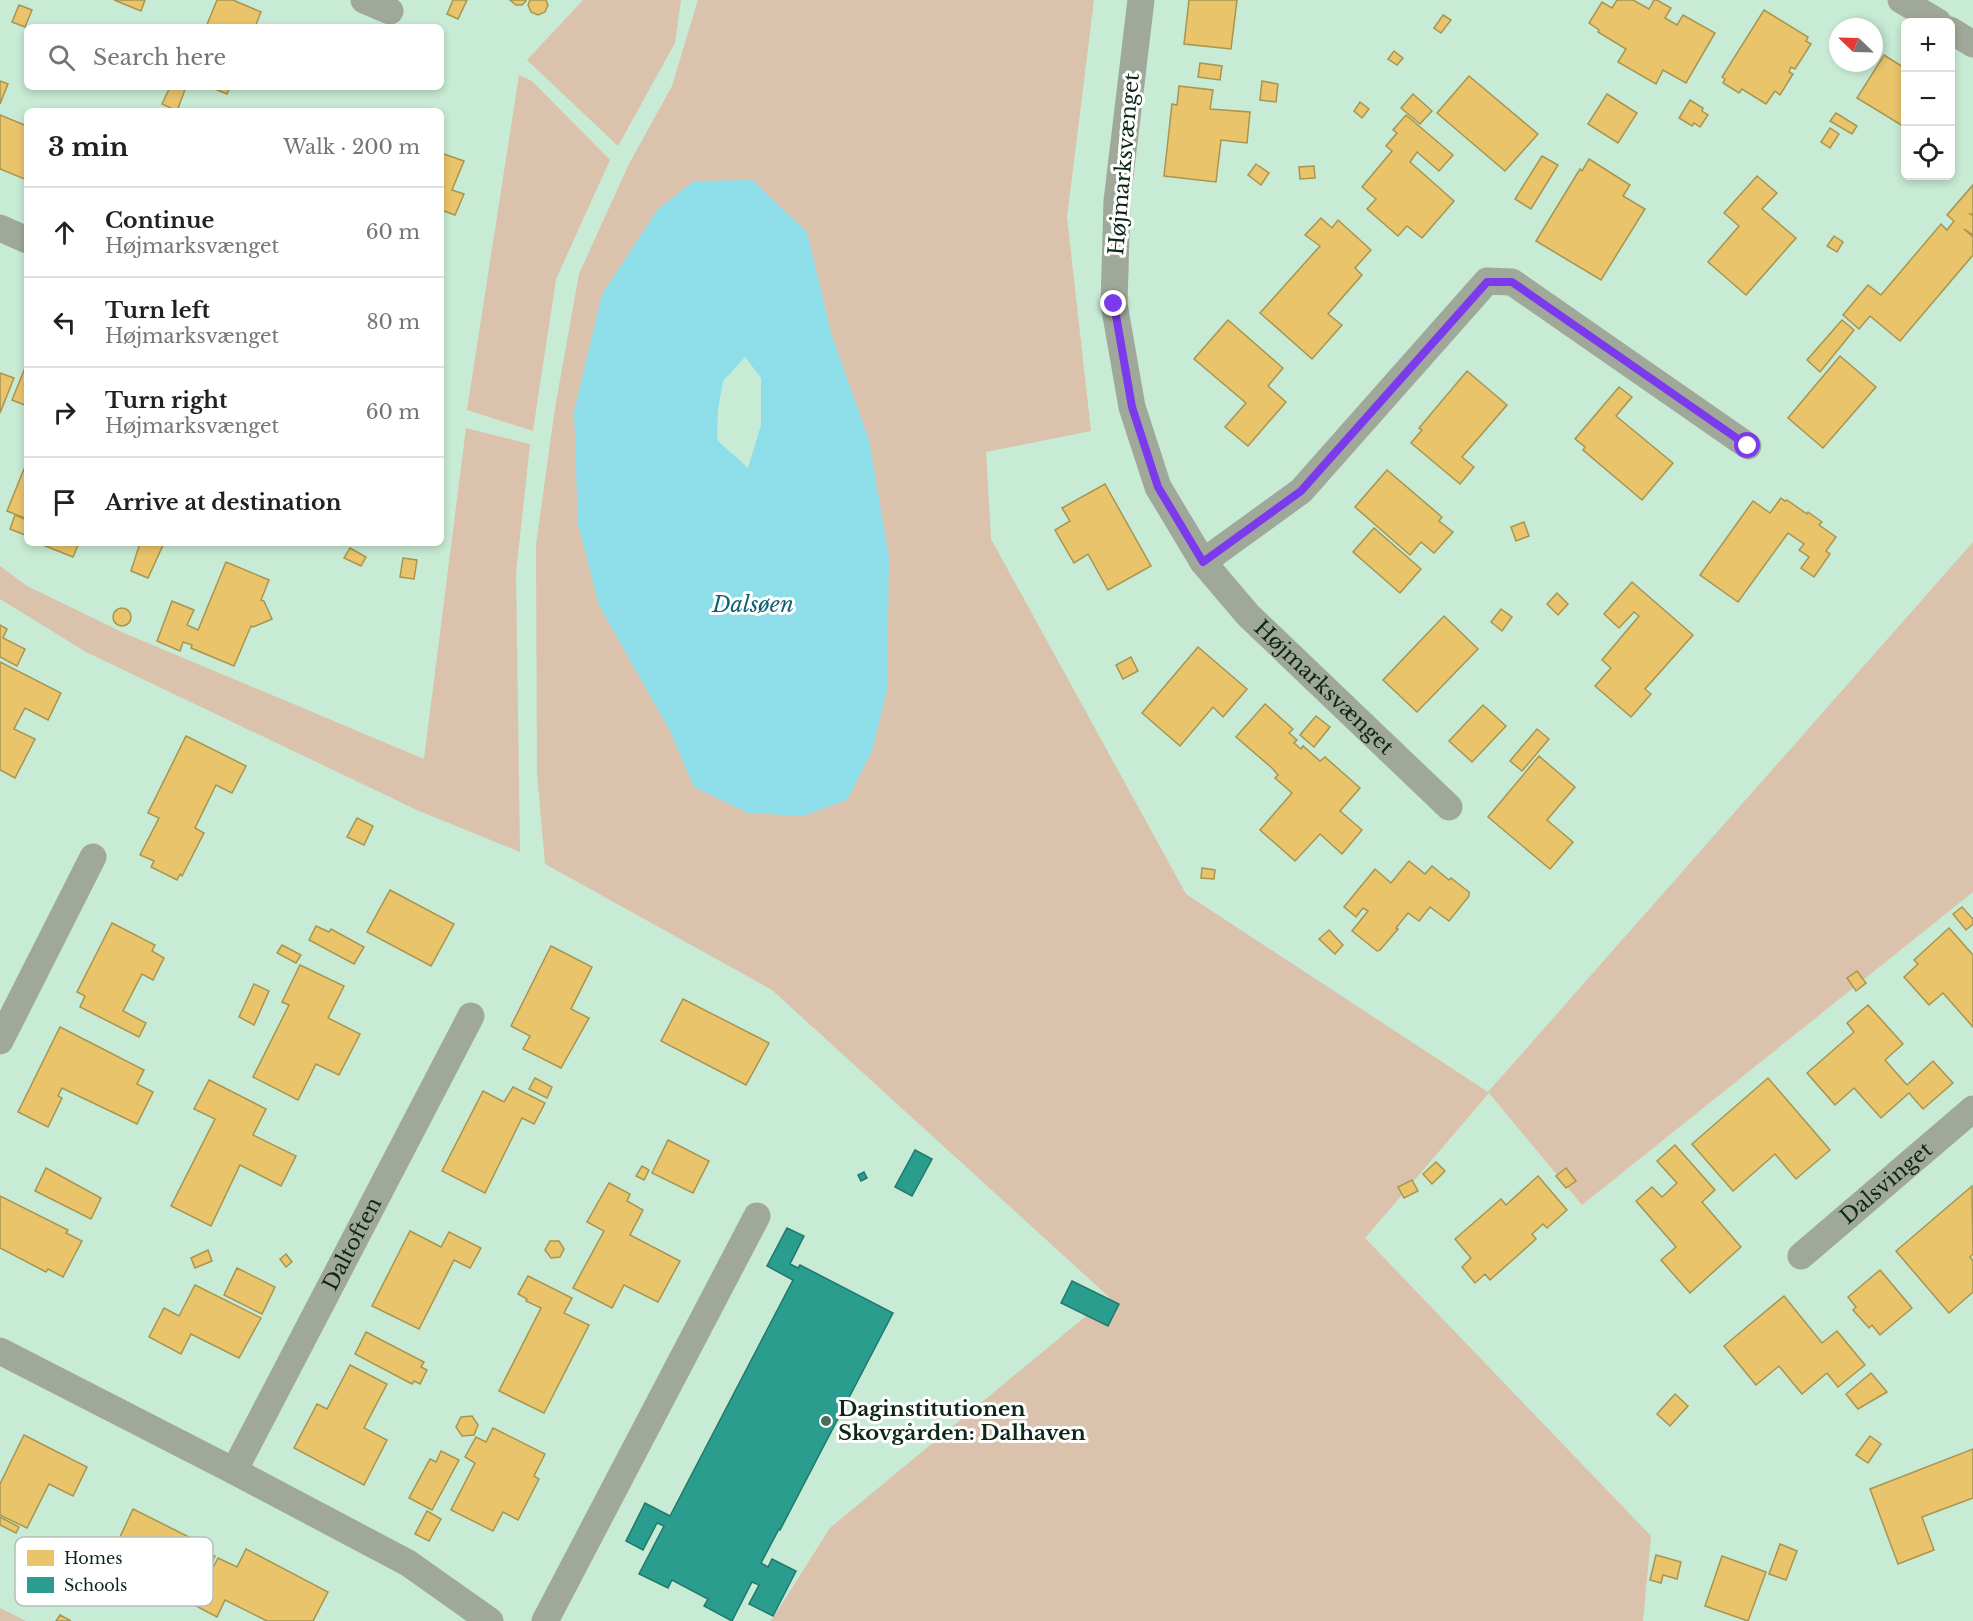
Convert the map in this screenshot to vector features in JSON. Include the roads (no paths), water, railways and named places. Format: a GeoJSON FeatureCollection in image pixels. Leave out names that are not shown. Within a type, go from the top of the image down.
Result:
{"type":"FeatureCollection","features":[{"type":"Feature","properties":{"kind":"street"},"geometry":{"type":"LineString","coordinates":[[364,0],[390,11]]}},
{"type":"Feature","properties":{"kind":"street","name":"Højmarksvænget"},"geometry":{"type":"LineString","coordinates":[[1141,0],[1117,201],[1114,304],[1132,407],[1158,487],[1203,562],[1248,615],[1449,807]]}},
{"type":"Feature","properties":{"kind":"street"},"geometry":{"type":"LineString","coordinates":[[1902,0],[1931,18]]}},
{"type":"Feature","properties":{"kind":"street"},"geometry":{"type":"LineString","coordinates":[[1955,33],[1973,45]]}},
{"type":"Feature","properties":{"kind":"street"},"geometry":{"type":"LineString","coordinates":[[0,228],[24,239]]}},
{"type":"Feature","properties":{"kind":"street"},"geometry":{"type":"LineString","coordinates":[[1203,562],[1301,491],[1487,282],[1512,282],[1748,446]]}},
{"type":"Feature","properties":{"kind":"street"},"geometry":{"type":"LineString","coordinates":[[0,1041],[93,856]]}},
{"type":"Feature","properties":{"kind":"street","name":"Daltoften"},"geometry":{"type":"LineString","coordinates":[[234,1470],[471,1016]]}},
{"type":"Feature","properties":{"kind":"street","name":"Dalsvinget"},"geometry":{"type":"LineString","coordinates":[[1801,1256],[1973,1109]]}},
{"type":"Feature","properties":{"kind":"street"},"geometry":{"type":"LineString","coordinates":[[545,1621],[757,1216]]}},
{"type":"Feature","properties":{"kind":"street"},"geometry":{"type":"LineString","coordinates":[[0,1351],[234,1470],[408,1563],[490,1621]]}},
{"type":"Feature","properties":{"kind":"water","name":"Dalsøen"},"geometry":{"type":"Polygon","coordinates":[[[752,180],[807,232],[831,333],[869,440],[889,557],[887,690],[872,751],[847,800],[803,816],[748,813],[694,787],[669,729],[599,605],[578,524],[574,412],[602,294],[658,209],[694,181],[752,180]],[[745,357],[723,381],[718,409],[717,440],[748,468],[761,425],[761,378],[745,357]]]}},
{"type":"Feature","properties":{"kind":"place","name":"Daginstitutionen Skovgården: Dalhaven"},"geometry":{"type":"Point","coordinates":[826,1421]}}]}
